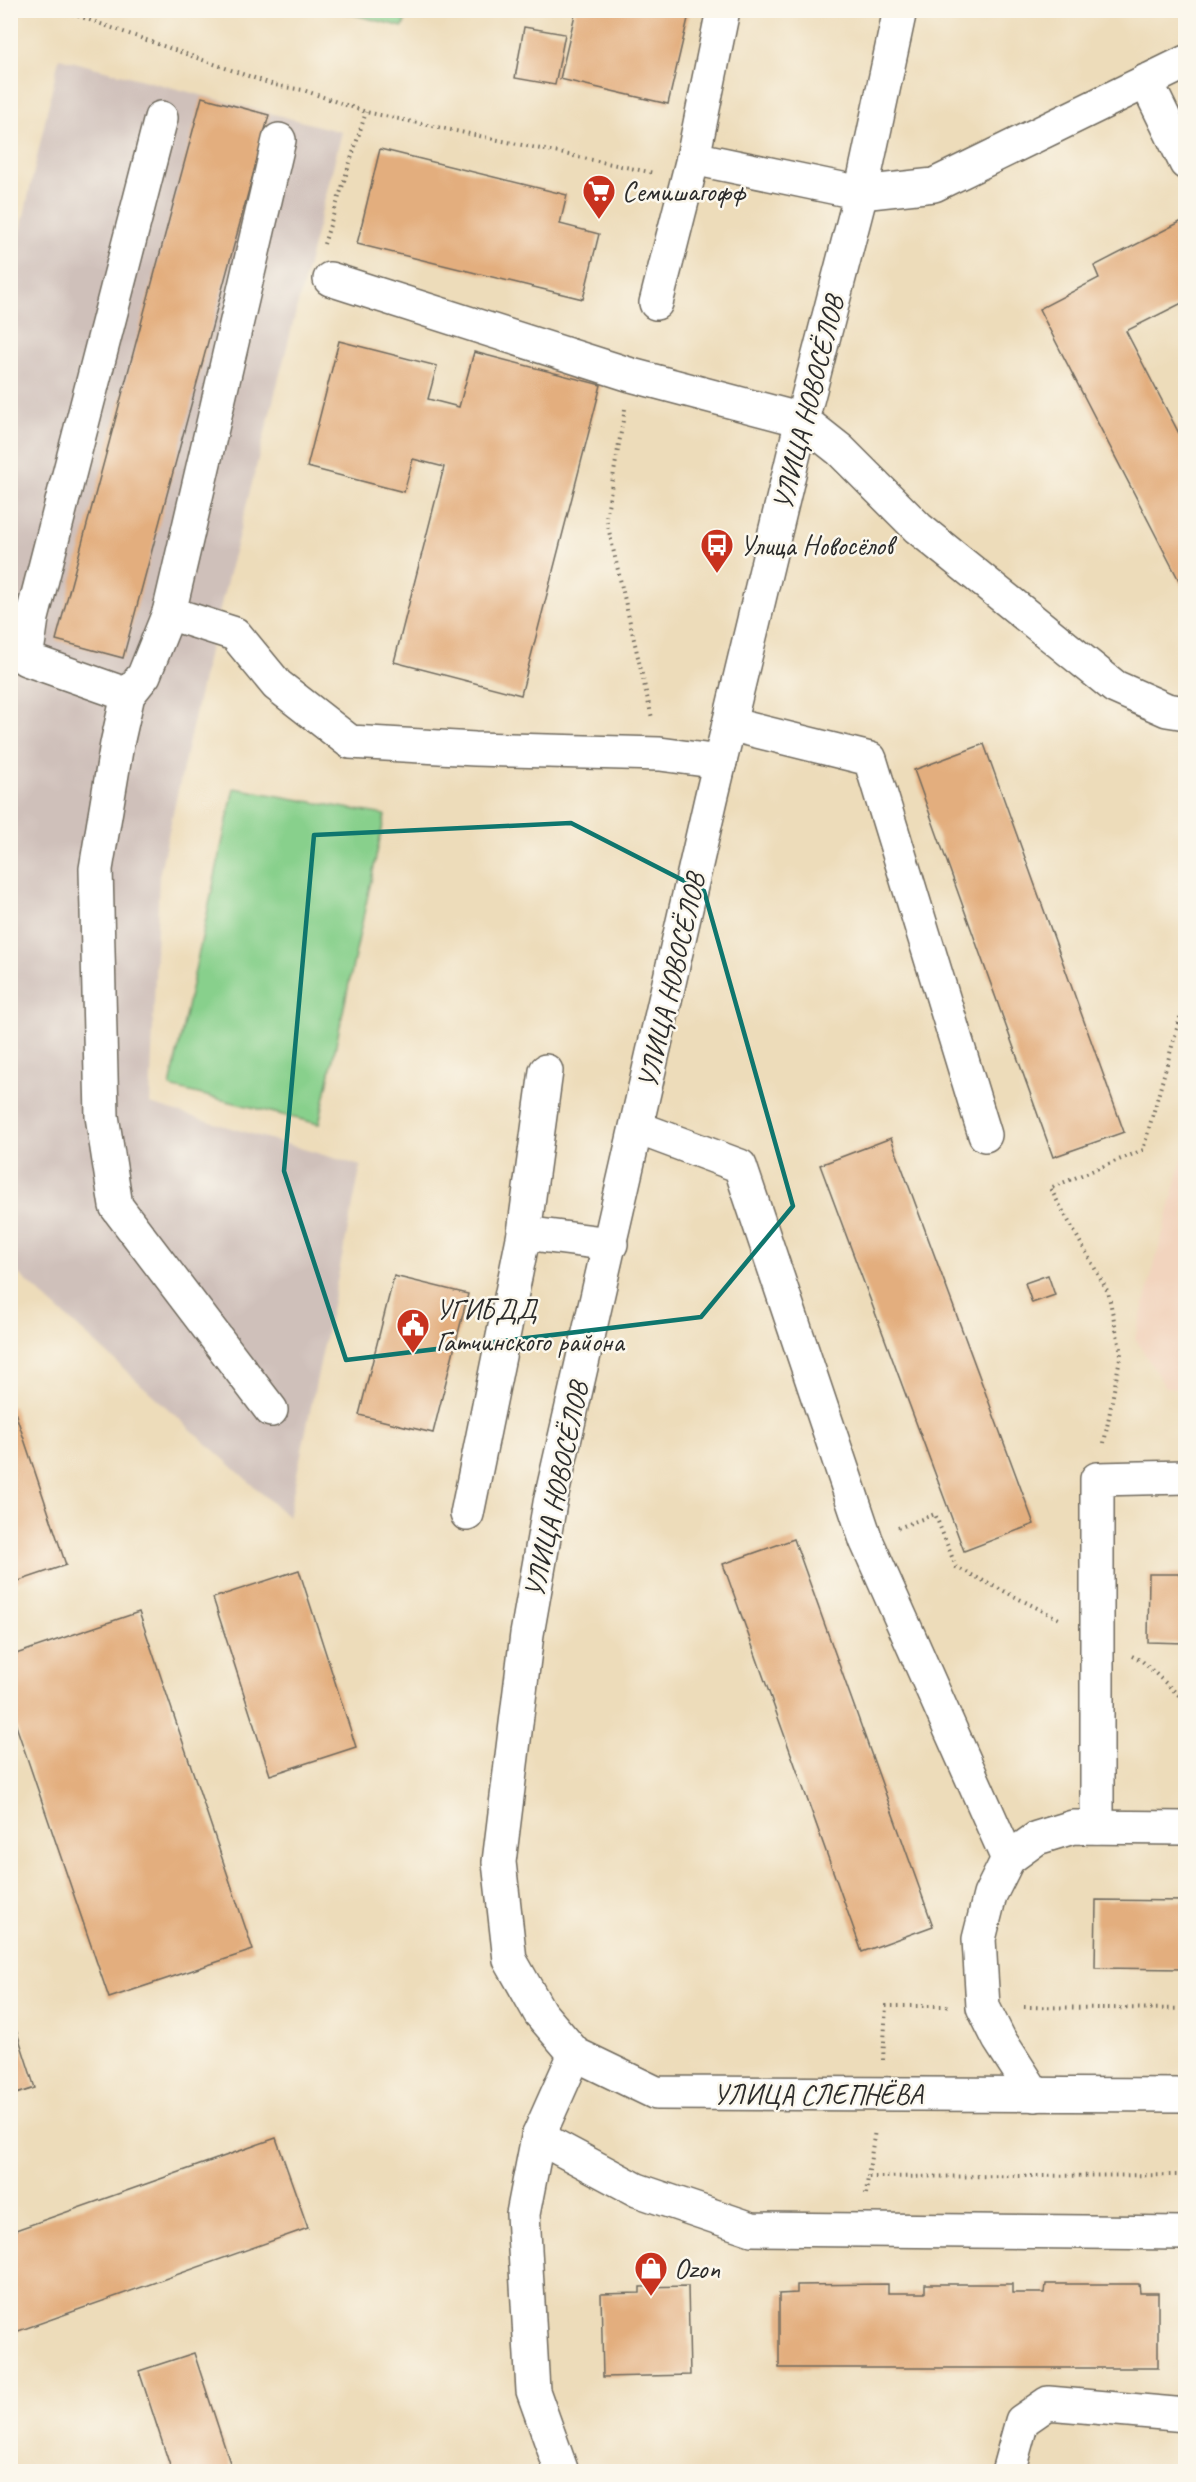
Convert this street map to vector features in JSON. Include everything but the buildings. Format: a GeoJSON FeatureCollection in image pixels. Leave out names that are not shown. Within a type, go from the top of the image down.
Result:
{"type":"FeatureCollection","features":[{"type":"Feature","properties":{"kind":"street"},"geometry":{"type":"LineString","coordinates":[[656,303],[690,169],[723,10]]}},
{"type":"Feature","properties":{"kind":"street","name":"УЛИЦА НОВОСЁЛОВ"},"geometry":{"type":"LineString","coordinates":[[510,1960],[499,1862],[527,1634],[550,1503],[729,724],[802,420],[861,193],[900,10]]}},
{"type":"Feature","properties":{"kind":"street"},"geometry":{"type":"LineString","coordinates":[[690,169],[861,193],[934,185],[1185,62]]}},
{"type":"Feature","properties":{"kind":"street"},"geometry":{"type":"LineString","coordinates":[[1146,81],[1185,163]]}},
{"type":"Feature","properties":{"kind":"street"},"geometry":{"type":"LineString","coordinates":[[128,695],[26,658],[32,618],[161,118]]}},
{"type":"Feature","properties":{"kind":"street"},"geometry":{"type":"LineString","coordinates":[[271,1410],[116,1206],[102,1116],[96,869],[117,744],[128,695],[144,675],[170,613],[279,140]]}},
{"type":"Feature","properties":{"kind":"street"},"geometry":{"type":"LineString","coordinates":[[330,279],[631,375],[802,420],[840,450],[918,528],[1116,687],[1167,710],[1185,713]]}},
{"type":"Feature","properties":{"kind":"street"},"geometry":{"type":"LineString","coordinates":[[170,613],[235,634],[277,685],[350,742],[660,754],[720,762]]}},
{"type":"Feature","properties":{"kind":"street"},"geometry":{"type":"LineString","coordinates":[[729,724],[870,759],[985,1135]]}},
{"type":"Feature","properties":{"kind":"street"},"geometry":{"type":"LineString","coordinates":[[467,1514],[524,1233],[546,1071]]}},
{"type":"Feature","properties":{"kind":"street"},"geometry":{"type":"LineString","coordinates":[[638,1128],[740,1166],[866,1540],[1008,1859]]}},
{"type":"Feature","properties":{"kind":"street"},"geometry":{"type":"LineString","coordinates":[[524,1233],[611,1244]]}},
{"type":"Feature","properties":{"kind":"street"},"geometry":{"type":"LineString","coordinates":[[1097,1827],[1097,1479],[1185,1477]]}},
{"type":"Feature","properties":{"kind":"street"},"geometry":{"type":"LineString","coordinates":[[1035,2094],[999,2039],[983,2007],[980,1939],[990,1894],[1008,1859],[1037,1838],[1073,1827],[1185,1828]]}},
{"type":"Feature","properties":{"kind":"street","name":"УЛИЦА СЛЕПНЁВА"},"geometry":{"type":"LineString","coordinates":[[510,1960],[540,2013],[575,2054],[656,2093],[1185,2095]]}},
{"type":"Feature","properties":{"kind":"street"},"geometry":{"type":"LineString","coordinates":[[562,2472],[533,2391],[523,2214],[538,2137],[575,2054]]}},
{"type":"Feature","properties":{"kind":"street"},"geometry":{"type":"LineString","coordinates":[[538,2137],[637,2190],[752,2229],[1185,2233]]}},
{"type":"Feature","properties":{"kind":"street"},"geometry":{"type":"LineString","coordinates":[[1008,2472],[1022,2421],[1048,2403],[1185,2415]]}},
{"type":"Feature","properties":{"kind":"path"},"geometry":{"type":"LineString","coordinates":[[61,10],[274,86],[303,90],[366,112],[690,169]]}},
{"type":"Feature","properties":{"kind":"path"},"geometry":{"type":"LineString","coordinates":[[330,279],[319,263],[366,112]]}},
{"type":"Feature","properties":{"kind":"path"},"geometry":{"type":"LineString","coordinates":[[631,375],[606,518],[660,754]]}},
{"type":"Feature","properties":{"kind":"path"},"geometry":{"type":"LineString","coordinates":[[1097,1479],[1121,1353],[1108,1292],[1050,1188],[1143,1150],[1181,1014],[1185,1011]]}},
{"type":"Feature","properties":{"kind":"path"},"geometry":{"type":"LineString","coordinates":[[935,1514],[956,1567],[1142,1661],[1185,1702]]}},
{"type":"Feature","properties":{"kind":"path"},"geometry":{"type":"LineString","coordinates":[[886,2006],[1185,2009]]}},
{"type":"Feature","properties":{"kind":"path"},"geometry":{"type":"LineString","coordinates":[[863,2230],[868,2177],[1185,2175]]}},
{"type":"Feature","properties":{"kind":"highlighted area"},"geometry":{"type":"Polygon","coordinates":[[[571,823],[704,891],[793,1206],[701,1317],[346,1360],[284,1171],[314,835],[571,823]]]}},
{"type":"Feature","properties":{"kind":"shaded area"},"geometry":{"type":"Polygon","coordinates":[[[59,58],[342,132],[209,651],[159,876],[150,1104],[361,1166],[288,1517],[11,1267],[10,279],[59,58]]]}},
{"type":"Feature","properties":{"kind":"shaded area"},"geometry":{"type":"Polygon","coordinates":[[[1185,1149],[1186,1389],[1165,1387],[1135,1338],[1185,1149]]]}},
{"type":"Feature","properties":{"kind":"green space"},"geometry":{"type":"Polygon","coordinates":[[[339,11],[408,11],[403,27],[339,11]]]}},
{"type":"Feature","properties":{"kind":"green space"},"geometry":{"type":"Polygon","coordinates":[[[234,788],[385,815],[319,1124],[170,1087],[234,788]]]}},
{"type":"Feature","properties":{"kind":"place","name":"Семишагофф"},"geometry":{"type":"Point","coordinates":[599,220]}},
{"type":"Feature","properties":{"kind":"place","name":"Улица Новосёлов"},"geometry":{"type":"Point","coordinates":[717,574]}},
{"type":"Feature","properties":{"kind":"place","name":"УГИБДД Гатчинского района"},"geometry":{"type":"Point","coordinates":[413,1354]}},
{"type":"Feature","properties":{"kind":"place","name":"Ozon"},"geometry":{"type":"Point","coordinates":[651,2297]}}]}
